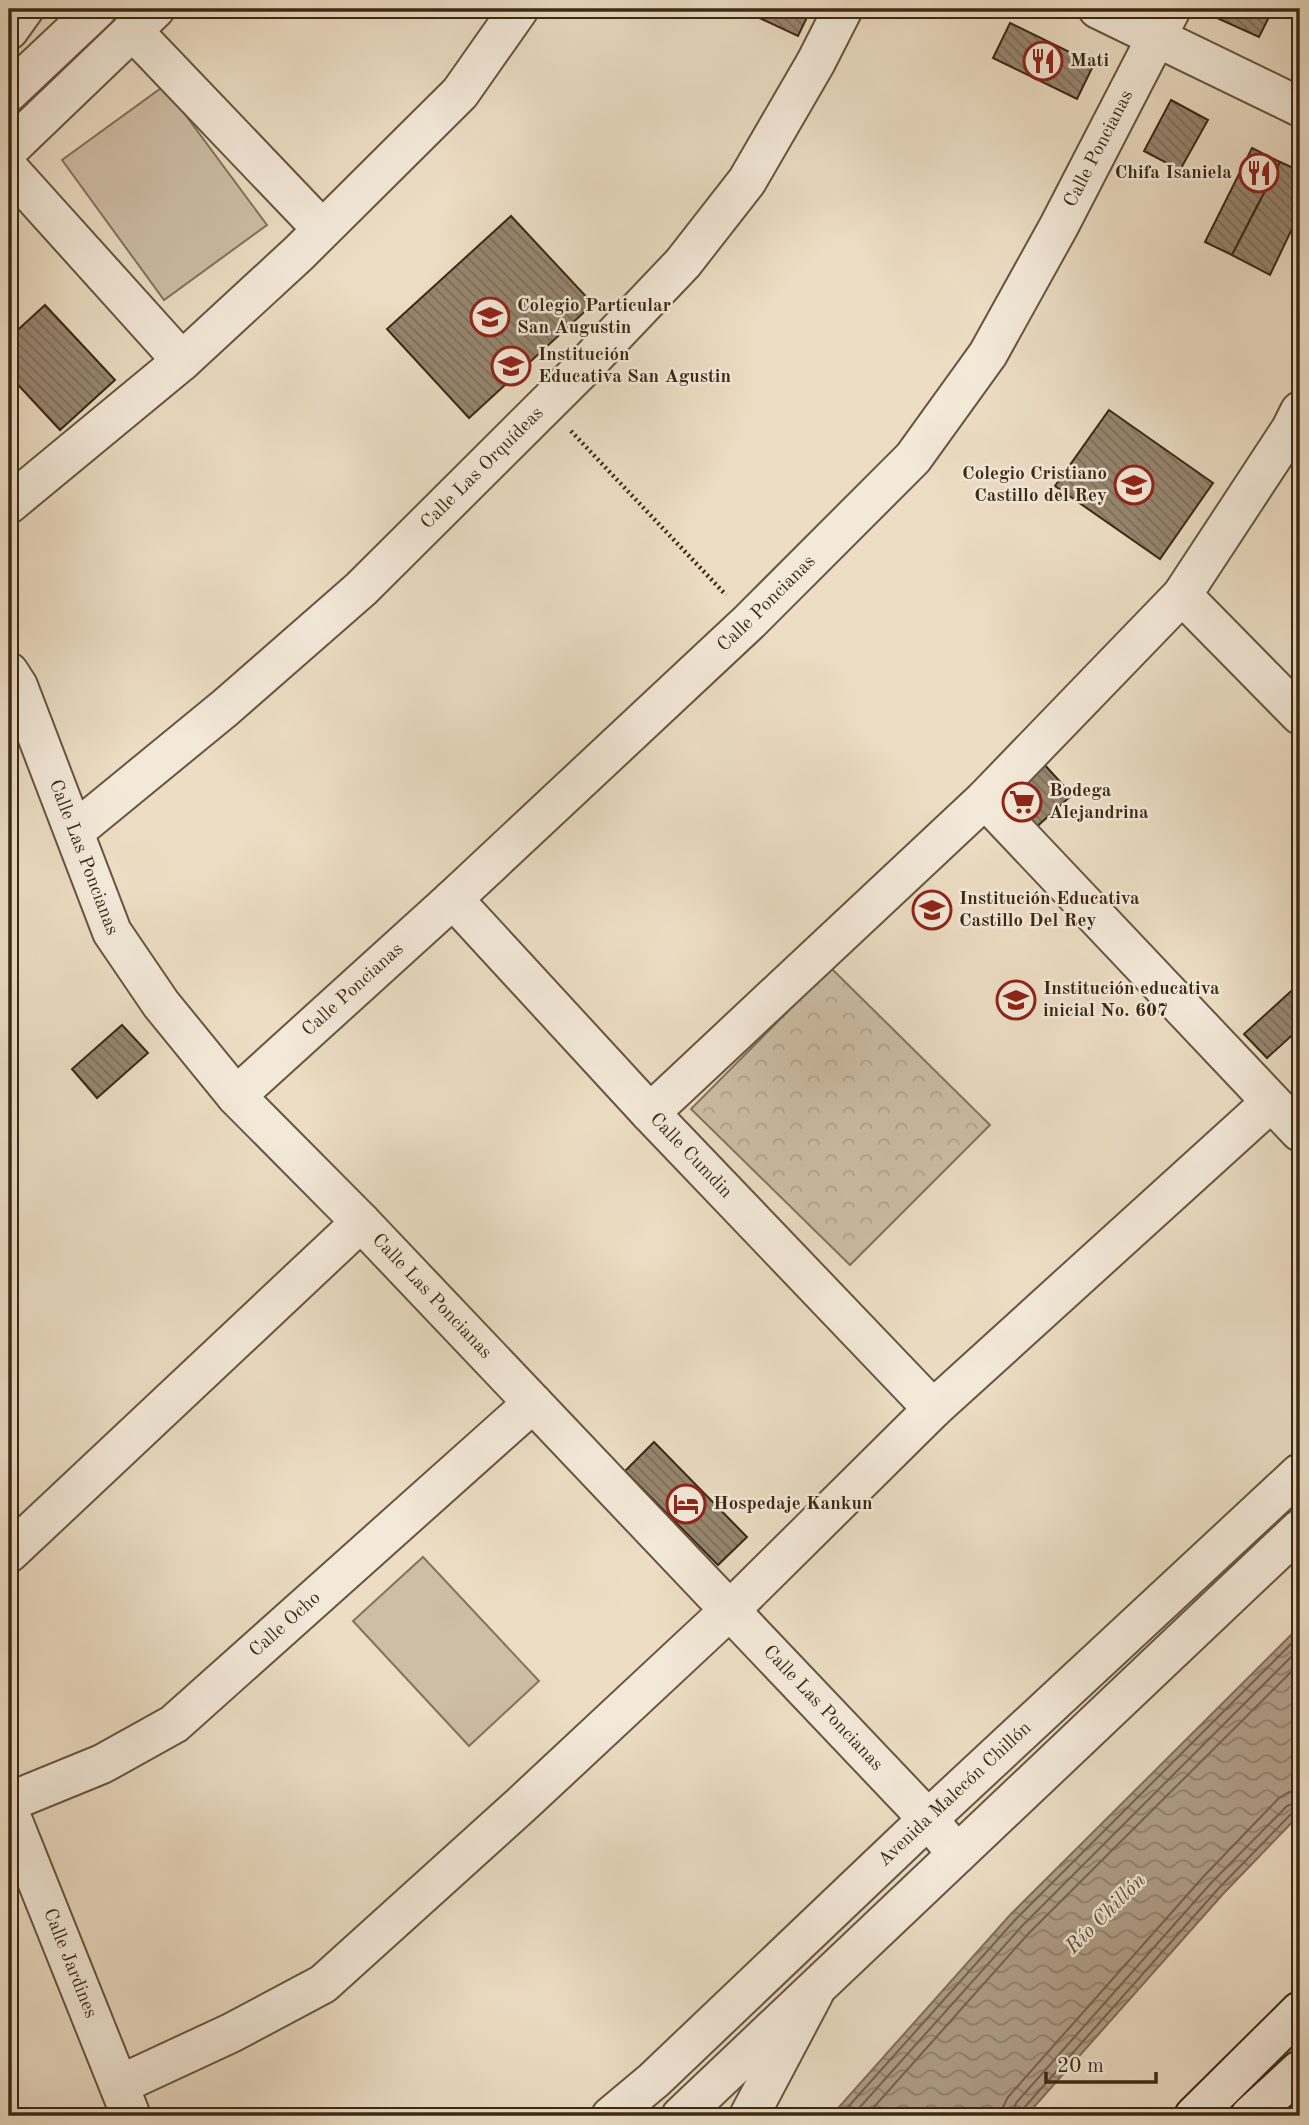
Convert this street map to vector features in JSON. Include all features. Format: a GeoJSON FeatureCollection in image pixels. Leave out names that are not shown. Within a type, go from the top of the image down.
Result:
{"type":"FeatureCollection","features":[{"type":"Feature","properties":{"kind":"street"},"geometry":{"type":"LineString","coordinates":[[9,30],[23,9]]}},
{"type":"Feature","properties":{"kind":"street"},"geometry":{"type":"LineString","coordinates":[[9,92],[97,9]]}},
{"type":"Feature","properties":{"kind":"street"},"geometry":{"type":"LineString","coordinates":[[9,504],[182,361],[322,229],[460,93],[519,9]]}},
{"type":"Feature","properties":{"kind":"street","name":"Calle Las Orquídeas"},"geometry":{"type":"LineString","coordinates":[[75,831],[225,708],[362,589],[683,263],[747,181],[816,62],[843,9]]}},
{"type":"Feature","properties":{"kind":"street"},"geometry":{"type":"LineString","coordinates":[[1098,9],[1164,23],[1300,107]]}},
{"type":"Feature","properties":{"kind":"street"},"geometry":{"type":"LineString","coordinates":[[9,149],[144,19],[322,229]]}},
{"type":"Feature","properties":{"kind":"street","name":"Calle Poncianas"},"geometry":{"type":"LineString","coordinates":[[236,1096],[453,899],[750,621],[913,458],[988,354],[1059,226],[1164,23]]}},
{"type":"Feature","properties":{"kind":"street"},"geometry":{"type":"LineString","coordinates":[[9,169],[182,361]]}},
{"type":"Feature","properties":{"kind":"street"},"geometry":{"type":"LineString","coordinates":[[650,1113],[985,799],[1182,595],[1291,429],[1300,411]]}},
{"type":"Feature","properties":{"kind":"street"},"geometry":{"type":"LineString","coordinates":[[1182,595],[1300,715]]}},
{"type":"Feature","properties":{"kind":"street","name":"Calle Las Poncianas"},"geometry":{"type":"LineString","coordinates":[[9,672],[18,686],[112,932],[161,1003],[236,1096],[362,1222],[928,1819],[957,1854]]}},
{"type":"Feature","properties":{"kind":"street"},"geometry":{"type":"LineString","coordinates":[[985,799],[1300,1132]]}},
{"type":"Feature","properties":{"kind":"street","name":"Calle Cumdin"},"geometry":{"type":"LineString","coordinates":[[453,899],[650,1113],[933,1409]]}},
{"type":"Feature","properties":{"kind":"street"},"geometry":{"type":"LineString","coordinates":[[125,2101],[231,2034],[323,1984],[521,1805],[730,1610],[933,1409],[1271,1102]]}},
{"type":"Feature","properties":{"kind":"street"},"geometry":{"type":"LineString","coordinates":[[9,1553],[362,1222]]}},
{"type":"Feature","properties":{"kind":"street","name":"Calle Ocho"},"geometry":{"type":"LineString","coordinates":[[9,1802],[102,1764],[174,1724],[533,1403]]}},
{"type":"Feature","properties":{"kind":"street","name":"Avenida Malecón Chillón"},"geometry":{"type":"LineString","coordinates":[[611,2116],[654,2080],[928,1819],[1300,1473]]}},
{"type":"Feature","properties":{"kind":"street"},"geometry":{"type":"LineString","coordinates":[[681,2116],[1300,1529]]}},
{"type":"Feature","properties":{"kind":"street","name":"Calle Jardines"},"geometry":{"type":"LineString","coordinates":[[9,1811],[125,2101]]}},
{"type":"Feature","properties":{"kind":"street"},"geometry":{"type":"LineString","coordinates":[[749,2116],[818,1985]]}},
{"type":"Feature","properties":{"kind":"street"},"geometry":{"type":"LineString","coordinates":[[1194,2116],[1300,2011]]}},
{"type":"Feature","properties":{"kind":"street"},"geometry":{"type":"LineString","coordinates":[[1250,2116],[1300,2070]]}},
{"type":"Feature","properties":{"kind":"path"},"geometry":{"type":"LineString","coordinates":[[546,405],[750,621]]}},
{"type":"Feature","properties":{"kind":"green space"},"geometry":{"type":"Polygon","coordinates":[[[164,86],[267,225],[164,300],[62,160],[164,86]]]}},
{"type":"Feature","properties":{"kind":"green space"},"geometry":{"type":"Polygon","coordinates":[[[831,968],[990,1125],[850,1265],[691,1109],[831,968]]]}},
{"type":"Feature","properties":{"kind":"green space"},"geometry":{"type":"Polygon","coordinates":[[[423,1557],[539,1681],[469,1746],[353,1621],[423,1557]]]}},
{"type":"Feature","properties":{"kind":"water","name":"Río Chillón"},"geometry":{"type":"Polygon","coordinates":[[[1300,1626],[1300,1814],[1223,1894],[1026,2116],[831,2116],[1010,1915],[1300,1626]]]}},
{"type":"Feature","properties":{"kind":"building"},"geometry":{"type":"Polygon","coordinates":[[[751,9],[811,9],[798,36],[749,13],[751,9]]]}},
{"type":"Feature","properties":{"kind":"building"},"geometry":{"type":"Polygon","coordinates":[[[1210,9],[1273,9],[1259,37],[1208,14],[1210,9]]]}},
{"type":"Feature","properties":{"kind":"building","name":"Mati"},"geometry":{"type":"Polygon","coordinates":[[[1010,23],[1094,64],[1077,99],[993,58],[1010,23]]]}},
{"type":"Feature","properties":{"kind":"building"},"geometry":{"type":"Polygon","coordinates":[[[1171,100],[1208,120],[1180,170],[1144,151],[1171,100]]]}},
{"type":"Feature","properties":{"kind":"building"},"geometry":{"type":"Polygon","coordinates":[[[1252,148],[1280,162],[1232,255],[1205,242],[1252,148]]]}},
{"type":"Feature","properties":{"kind":"building"},"geometry":{"type":"Polygon","coordinates":[[[1280,162],[1300,171],[1300,212],[1270,275],[1232,255],[1280,162]]]}},
{"type":"Feature","properties":{"kind":"building","name":"Colegio Particular San Augustin"},"geometry":{"type":"Polygon","coordinates":[[[511,216],[593,304],[469,418],[387,329],[511,216]]]}},
{"type":"Feature","properties":{"kind":"building"},"geometry":{"type":"Polygon","coordinates":[[[45,305],[115,380],[60,430],[9,375],[9,338],[45,305]]]}},
{"type":"Feature","properties":{"kind":"building","name":"Colegio Cristiano Castillo del Rey"},"geometry":{"type":"Polygon","coordinates":[[[1109,410],[1213,483],[1160,559],[1055,486],[1109,410]]]}},
{"type":"Feature","properties":{"kind":"building"},"geometry":{"type":"Polygon","coordinates":[[[1043,763],[1072,795],[1033,830],[1004,797],[1043,763]]]}},
{"type":"Feature","properties":{"kind":"building"},"geometry":{"type":"Polygon","coordinates":[[[1300,983],[1300,1028],[1267,1058],[1244,1034],[1300,983]]]}},
{"type":"Feature","properties":{"kind":"building"},"geometry":{"type":"Polygon","coordinates":[[[122,1025],[148,1053],[97,1098],[72,1069],[122,1025]]]}},
{"type":"Feature","properties":{"kind":"building","name":"Hospedaje Kankun"},"geometry":{"type":"Polygon","coordinates":[[[654,1442],[747,1537],[718,1565],[625,1471],[654,1442]]]}},
{"type":"Feature","properties":{"kind":"place","name":"Mati"},"geometry":{"type":"Point","coordinates":[1043,61]}},
{"type":"Feature","properties":{"kind":"place","name":"Chifa Isaniela"},"geometry":{"type":"Point","coordinates":[1259,173]}},
{"type":"Feature","properties":{"kind":"place","name":"Colegio Particular San Augustin"},"geometry":{"type":"Point","coordinates":[490,317]}},
{"type":"Feature","properties":{"kind":"place","name":"Institución Educativa San Agustin"},"geometry":{"type":"Point","coordinates":[511,366]}},
{"type":"Feature","properties":{"kind":"place","name":"Colegio Cristiano Castillo del Rey"},"geometry":{"type":"Point","coordinates":[1134,485]}},
{"type":"Feature","properties":{"kind":"place","name":"Bodega Alejandrina"},"geometry":{"type":"Point","coordinates":[1022,802]}},
{"type":"Feature","properties":{"kind":"place","name":"Institución Educativa Castillo Del Rey"},"geometry":{"type":"Point","coordinates":[932,910]}},
{"type":"Feature","properties":{"kind":"place","name":"Institución educativa inicial No. 607"},"geometry":{"type":"Point","coordinates":[1016,1000]}},
{"type":"Feature","properties":{"kind":"place","name":"Hospedaje Kankun"},"geometry":{"type":"Point","coordinates":[686,1504]}}]}
